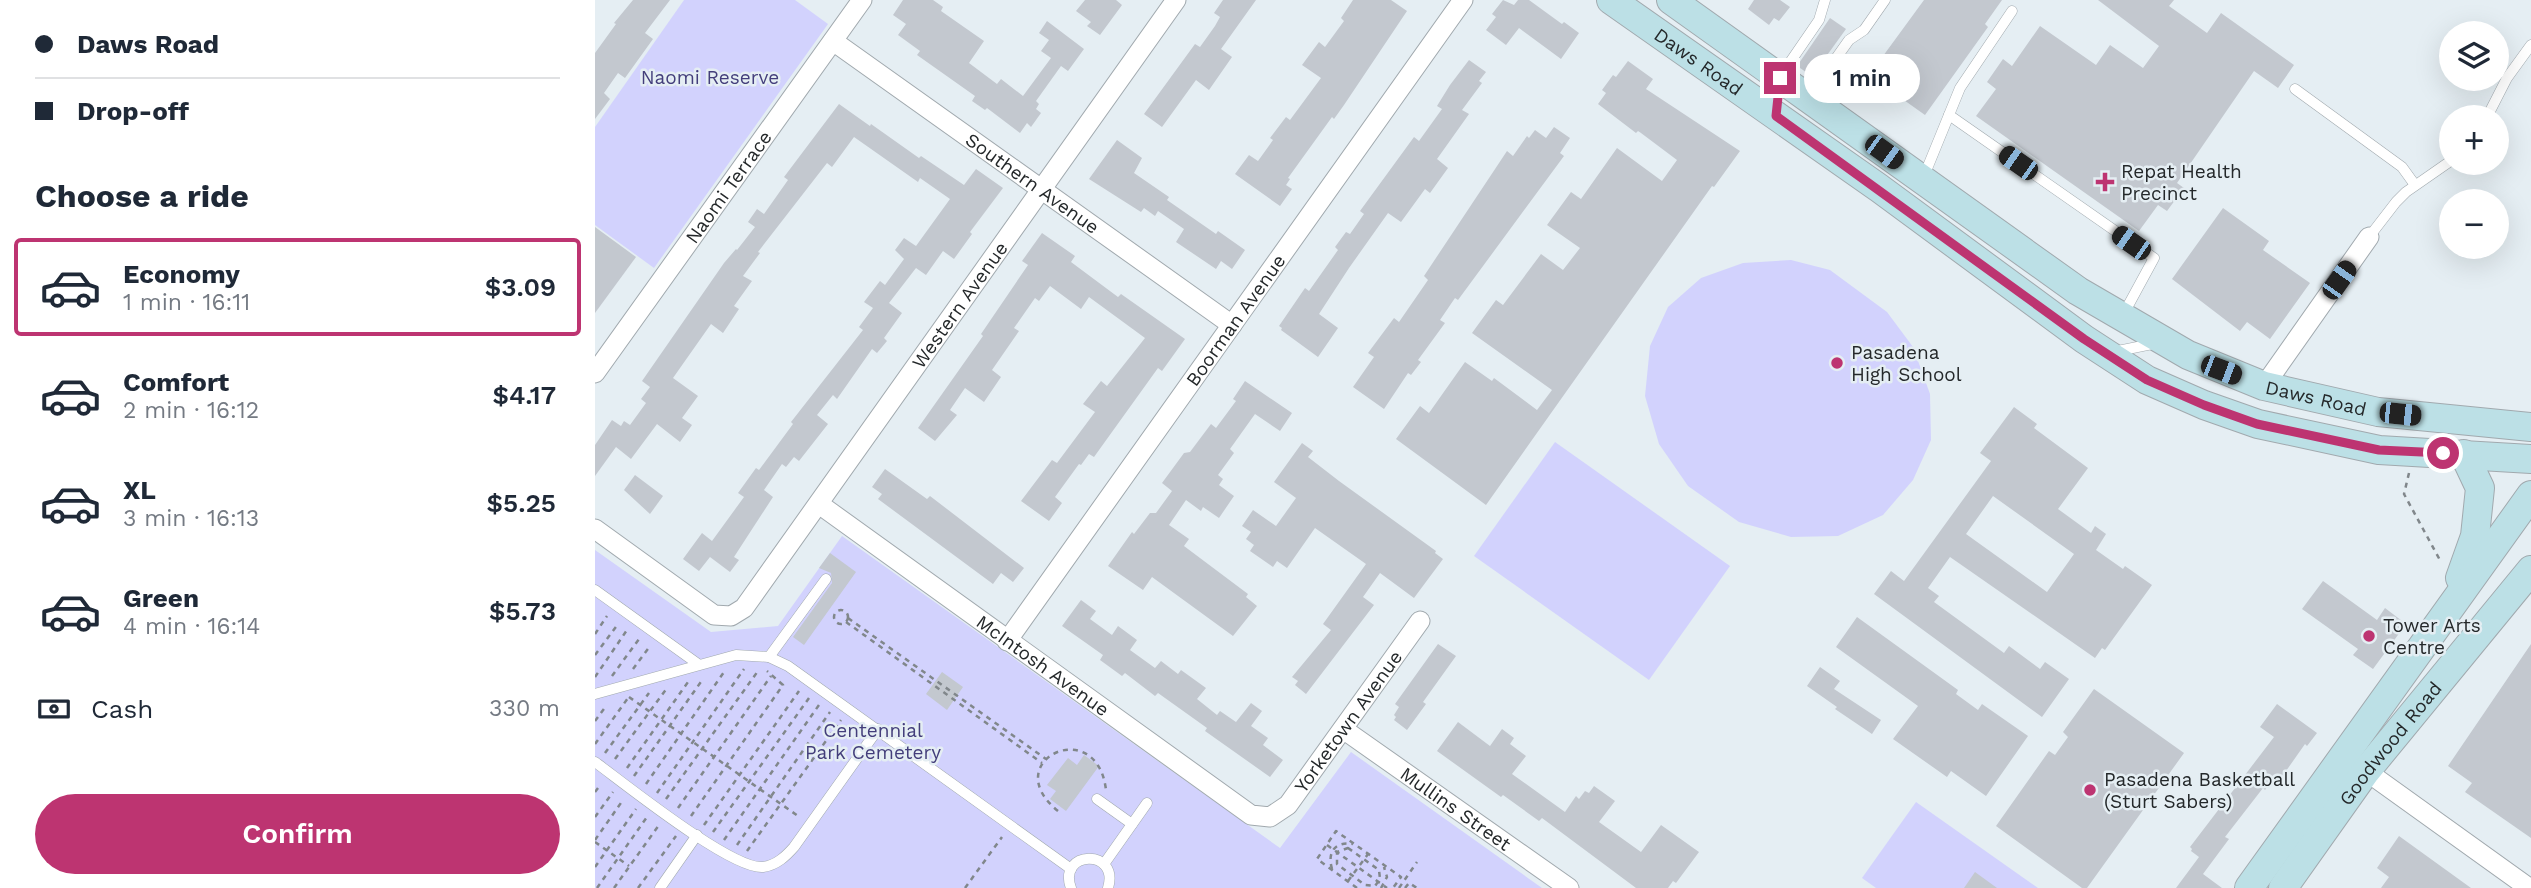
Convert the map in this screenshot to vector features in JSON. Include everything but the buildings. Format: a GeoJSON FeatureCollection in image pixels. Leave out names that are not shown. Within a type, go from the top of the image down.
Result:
{"type":"FeatureCollection","features":[{"type":"Feature","properties":{"kind":"main road","name":"Daws Road"},"geometry":{"type":"LineString","coordinates":[[1611,0],[1879,188],[2105,353],[2147,380],[2257,424],[2379,450],[2531,459]]}},
{"type":"Feature","properties":{"kind":"main road","name":"Daws Road"},"geometry":{"type":"LineString","coordinates":[[1671,0],[2078,291],[2164,342],[2221,370],[2264,386],[2378,412],[2531,427]]}},
{"type":"Feature","properties":{"kind":"main road"},"geometry":{"type":"LineString","coordinates":[[1776,116],[1780,78]]}},
{"type":"Feature","properties":{"kind":"main road"},"geometry":{"type":"LineString","coordinates":[[1776,116],[1808,98]]}},
{"type":"Feature","properties":{"kind":"main road"},"geometry":{"type":"LineString","coordinates":[[1879,188],[1930,185],[1925,207],[1971,241],[2015,288]]}},
{"type":"Feature","properties":{"kind":"main road"},"geometry":{"type":"LineString","coordinates":[[2221,370],[2259,408],[2257,424]]}},
{"type":"Feature","properties":{"kind":"main road"},"geometry":{"type":"LineString","coordinates":[[2467,422],[2531,407]]}},
{"type":"Feature","properties":{"kind":"main road"},"geometry":{"type":"LineString","coordinates":[[2449,608],[2475,536],[2479,502],[2480,488],[2464,454]]}},
{"type":"Feature","properties":{"kind":"main road","name":"Goodwood Road"},"geometry":{"type":"LineString","coordinates":[[2249,888],[2531,495]]}},
{"type":"Feature","properties":{"kind":"main road","name":"Goodwood Road"},"geometry":{"type":"LineString","coordinates":[[2283,888],[2366,771],[2531,570]]}},
{"type":"Feature","properties":{"kind":"street","name":"Naomi Terrace"},"geometry":{"type":"LineString","coordinates":[[595,373],[862,0]]}},
{"type":"Feature","properties":{"kind":"street","name":"Western Avenue"},"geometry":{"type":"LineString","coordinates":[[595,529],[714,615],[731,616],[744,608],[1176,0]]}},
{"type":"Feature","properties":{"kind":"street","name":"Boorman Avenue"},"geometry":{"type":"LineString","coordinates":[[1007,641],[1463,0]]}},
{"type":"Feature","properties":{"kind":"street","name":"Southern Avenue"},"geometry":{"type":"LineString","coordinates":[[833,41],[1232,325]]}},
{"type":"Feature","properties":{"kind":"street"},"geometry":{"type":"LineString","coordinates":[[2264,386],[2369,237]]}},
{"type":"Feature","properties":{"kind":"street","name":"McIntosh Avenue"},"geometry":{"type":"LineString","coordinates":[[819,504],[1251,815],[1270,817]]}},
{"type":"Feature","properties":{"kind":"street","name":"Yorketown Avenue"},"geometry":{"type":"LineString","coordinates":[[1270,817],[1288,805],[1420,621]]}},
{"type":"Feature","properties":{"kind":"street","name":"Mullins Street"},"geometry":{"type":"LineString","coordinates":[[1343,729],[1569,888]]}},
{"type":"Feature","properties":{"kind":"street"},"geometry":{"type":"LineString","coordinates":[[2366,771],[2529,888]]}},
{"type":"Feature","properties":{"kind":"lane"},"geometry":{"type":"LineString","coordinates":[[1780,78],[1819,20],[1825,0]]}},
{"type":"Feature","properties":{"kind":"lane"},"geometry":{"type":"LineString","coordinates":[[1808,98],[1849,40],[1864,30],[1885,0]]}},
{"type":"Feature","properties":{"kind":"lane"},"geometry":{"type":"LineString","coordinates":[[1930,185],[1949,115],[1960,88],[2012,11]]}},
{"type":"Feature","properties":{"kind":"lane"},"geometry":{"type":"LineString","coordinates":[[2493,105],[2507,78],[2531,45]]}},
{"type":"Feature","properties":{"kind":"lane"},"geometry":{"type":"LineString","coordinates":[[2295,89],[2402,167],[2415,185]]}},
{"type":"Feature","properties":{"kind":"lane"},"geometry":{"type":"LineString","coordinates":[[1949,115],[2154,258],[2121,318]]}},
{"type":"Feature","properties":{"kind":"lane"},"geometry":{"type":"LineString","coordinates":[[2369,237],[2396,202],[2439,169]]}},
{"type":"Feature","properties":{"kind":"lane"},"geometry":{"type":"LineString","coordinates":[[2105,353],[2164,342]]}},
{"type":"Feature","properties":{"kind":"lane"},"geometry":{"type":"LineString","coordinates":[[769,657],[825,579]]}},
{"type":"Feature","properties":{"kind":"lane"},"geometry":{"type":"LineString","coordinates":[[595,590],[700,664]]}},
{"type":"Feature","properties":{"kind":"lane"},"geometry":{"type":"LineString","coordinates":[[595,694],[736,655],[769,657],[780,661],[1071,869]]}},
{"type":"Feature","properties":{"kind":"lane"},"geometry":{"type":"LineString","coordinates":[[596,763],[717,849],[740,862],[763,867],[780,860],[811,825],[878,729]]}},
{"type":"Feature","properties":{"kind":"lane"},"geometry":{"type":"LineString","coordinates":[[1100,801],[1132,824]]}},
{"type":"Feature","properties":{"kind":"lane"},"geometry":{"type":"LineString","coordinates":[[1104,864],[1147,803]]}},
{"type":"Feature","properties":{"kind":"lane"},"geometry":{"type":"LineString","coordinates":[[660,888],[697,835]]}},
{"type":"Feature","properties":{"kind":"lane"},"geometry":{"type":"LineString","coordinates":[[1071,888],[1068,879],[1071,869],[1080,860],[1087,858],[1099,860],[1104,864],[1110,875],[1108,888]]}},
{"type":"Feature","properties":{"kind":"path"},"geometry":{"type":"LineString","coordinates":[[2409,472],[2404,494],[2446,571]]}},
{"type":"Feature","properties":{"kind":"path"},"geometry":{"type":"LineString","coordinates":[[595,634],[615,605]]}},
{"type":"Feature","properties":{"kind":"path"},"geometry":{"type":"LineString","coordinates":[[595,655],[626,612]]}},
{"type":"Feature","properties":{"kind":"path"},"geometry":{"type":"LineString","coordinates":[[596,675],[635,619]]}},
{"type":"Feature","properties":{"kind":"path"},"geometry":{"type":"LineString","coordinates":[[1042,763],[847,620],[1045,759]]}},
{"type":"Feature","properties":{"kind":"path"},"geometry":{"type":"LineString","coordinates":[[647,627],[608,682],[618,687],[658,635]]}},
{"type":"Feature","properties":{"kind":"path"},"geometry":{"type":"LineString","coordinates":[[595,867],[736,655]]}},
{"type":"Feature","properties":{"kind":"path"},"geometry":{"type":"LineString","coordinates":[[644,797],[692,742],[754,655]]}},
{"type":"Feature","properties":{"kind":"path"},"geometry":{"type":"LineString","coordinates":[[597,888],[618,859],[670,726],[718,659]]}},
{"type":"Feature","properties":{"kind":"path"},"geometry":{"type":"LineString","coordinates":[[614,888],[629,866],[661,720],[700,664]]}},
{"type":"Feature","properties":{"kind":"path"},"geometry":{"type":"LineString","coordinates":[[629,866],[595,841],[702,749],[762,665],[783,685],[638,888]]}},
{"type":"Feature","properties":{"kind":"path"},"geometry":{"type":"LineString","coordinates":[[607,771],[681,669]]}},
{"type":"Feature","properties":{"kind":"path"},"geometry":{"type":"LineString","coordinates":[[596,763],[662,674]]}},
{"type":"Feature","properties":{"kind":"path"},"geometry":{"type":"LineString","coordinates":[[595,817],[644,797],[714,757],[771,676]]}},
{"type":"Feature","properties":{"kind":"path"},"geometry":{"type":"LineString","coordinates":[[697,835],[807,679]]}},
{"type":"Feature","properties":{"kind":"path"},"geometry":{"type":"LineString","coordinates":[[595,744],[641,681]]}},
{"type":"Feature","properties":{"kind":"path"},"geometry":{"type":"LineString","coordinates":[[706,842],[817,687]]}},
{"type":"Feature","properties":{"kind":"path"},"geometry":{"type":"LineString","coordinates":[[717,849],[827,693]]}},
{"type":"Feature","properties":{"kind":"path"},"geometry":{"type":"LineString","coordinates":[[629,697],[811,825]]}},
{"type":"Feature","properties":{"kind":"path"},"geometry":{"type":"LineString","coordinates":[[729,856],[838,701]]}},
{"type":"Feature","properties":{"kind":"path"},"geometry":{"type":"LineString","coordinates":[[740,862],[849,709]]}},
{"type":"Feature","properties":{"kind":"path"},"geometry":{"type":"LineString","coordinates":[[1058,811],[1049,804],[1039,788],[1037,777],[1045,759],[1056,751],[1068,748],[1083,752],[1096,761],[1105,777],[1106,790],[1100,801]]}},
{"type":"Feature","properties":{"kind":"path"},"geometry":{"type":"LineString","coordinates":[[965,888],[1010,825]]}},
{"type":"Feature","properties":{"kind":"path"},"geometry":{"type":"LineString","coordinates":[[1357,888],[1317,859],[1336,831],[1401,877],[1393,888]]}},
{"type":"Feature","properties":{"kind":"path"},"geometry":{"type":"LineString","coordinates":[[1335,872],[1330,861],[1333,849],[1342,843],[1356,845]]}},
{"type":"Feature","properties":{"kind":"path"},"geometry":{"type":"LineString","coordinates":[[1327,845],[1384,887],[1387,877],[1382,864]]}},
{"type":"Feature","properties":{"kind":"path"},"geometry":{"type":"LineString","coordinates":[[1348,848],[1364,859],[1379,870],[1379,882],[1371,887],[1365,886],[1336,864],[1338,852],[1348,848]]}},
{"type":"Feature","properties":{"kind":"path"},"geometry":{"type":"LineString","coordinates":[[1348,881],[1368,854]]}},
{"type":"Feature","properties":{"kind":"path"},"geometry":{"type":"LineString","coordinates":[[1399,888],[1417,862]]}},
{"type":"Feature","properties":{"kind":"path"},"geometry":{"type":"LineString","coordinates":[[1405,888],[1409,883],[1417,888]]}},
{"type":"Feature","properties":{"kind":"green space","name":"Naomi Reserve"},"geometry":{"type":"Polygon","coordinates":[[[684,0],[795,0],[828,24],[654,268],[595,225],[595,127],[684,0]]]}},
{"type":"Feature","properties":{"kind":"green space"},"geometry":{"type":"Polygon","coordinates":[[[1791,260],[1830,270],[1887,312],[1913,347],[1930,394],[1931,440],[1913,480],[1883,515],[1838,536],[1791,537],[1739,522],[1688,486],[1659,444],[1645,396],[1650,346],[1668,307],[1701,278],[1743,263],[1791,260]]]}},
{"type":"Feature","properties":{"kind":"green space"},"geometry":{"type":"Polygon","coordinates":[[[1555,442],[1730,566],[1649,680],[1474,556],[1555,442]]]}},
{"type":"Feature","properties":{"kind":"green space","name":"Centennial Park Cemetery"},"geometry":{"type":"Polygon","coordinates":[[[842,536],[1280,848],[1351,752],[1542,888],[595,888],[595,550],[711,632],[778,626],[842,536]]]}},
{"type":"Feature","properties":{"kind":"green space"},"geometry":{"type":"Polygon","coordinates":[[[1916,802],[2038,888],[1876,888],[1862,878],[1916,802]]]}},
{"type":"Feature","properties":{"kind":"place","name":"Repat Health Precinct"},"geometry":{"type":"Point","coordinates":[2105,182]}},
{"type":"Feature","properties":{"kind":"place","name":"Pasadena High School"},"geometry":{"type":"Point","coordinates":[1837,363]}},
{"type":"Feature","properties":{"kind":"place","name":"Tower Arts Centre"},"geometry":{"type":"Point","coordinates":[2369,636]}},
{"type":"Feature","properties":{"kind":"place","name":"Pasadena Basketball (Sturt Sabers)"},"geometry":{"type":"Point","coordinates":[2090,790]}},
{"type":"Feature","properties":{"kind":"route"},"geometry":{"type":"LineString","coordinates":[[1780,78],[1776,116],[2084,339],[2147,380],[2257,424],[2379,450],[2443,453]]}}]}
